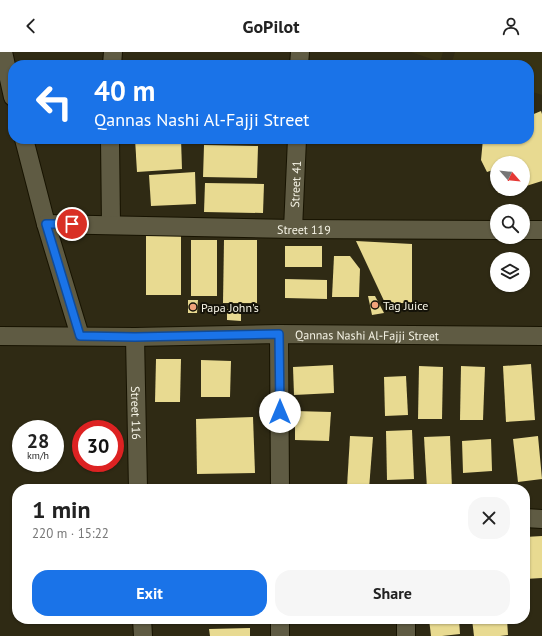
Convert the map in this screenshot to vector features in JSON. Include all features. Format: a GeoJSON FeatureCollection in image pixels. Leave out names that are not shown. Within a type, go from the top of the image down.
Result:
{"type":"FeatureCollection","features":[{"type":"Feature","properties":{"kind":"street"},"geometry":{"type":"LineString","coordinates":[[3,52],[8,82]]}},
{"type":"Feature","properties":{"kind":"street"},"geometry":{"type":"LineString","coordinates":[[25,144],[46,224],[80,336]]}},
{"type":"Feature","properties":{"kind":"street"},"geometry":{"type":"LineString","coordinates":[[110,144],[112,226]]}},
{"type":"Feature","properties":{"kind":"street","name":"Street 41"},"geometry":{"type":"LineString","coordinates":[[293,229],[297,144]]}},
{"type":"Feature","properties":{"kind":"street","name":"Street 119"},"geometry":{"type":"LineString","coordinates":[[46,224],[293,229],[490,230]]}},
{"type":"Feature","properties":{"kind":"street"},"geometry":{"type":"LineString","coordinates":[[530,230],[542,230]]}},
{"type":"Feature","properties":{"kind":"street"},"geometry":{"type":"LineString","coordinates":[[279,334],[280,484]]}},
{"type":"Feature","properties":{"kind":"street","name":"Qannas Nashi Al-Fajji Street"},"geometry":{"type":"LineString","coordinates":[[0,336],[135,337],[279,334],[542,336]]}},
{"type":"Feature","properties":{"kind":"street","name":"Street 116"},"geometry":{"type":"LineString","coordinates":[[135,337],[138,484]]}},
{"type":"Feature","properties":{"kind":"street"},"geometry":{"type":"LineString","coordinates":[[530,518],[542,519]]}},
{"type":"Feature","properties":{"kind":"street"},"geometry":{"type":"LineString","coordinates":[[142,624],[143,636]]}},
{"type":"Feature","properties":{"kind":"street"},"geometry":{"type":"LineString","coordinates":[[280,624],[280,636]]}},
{"type":"Feature","properties":{"kind":"street"},"geometry":{"type":"LineString","coordinates":[[406,624],[406,636]]}},
{"type":"Feature","properties":{"kind":"shaded area"},"geometry":{"type":"Polygon","coordinates":[[[411,52],[443,52],[441,60],[434,60],[411,52]]]}},
{"type":"Feature","properties":{"kind":"shaded area"},"geometry":{"type":"Polygon","coordinates":[[[455,52],[542,52],[542,95],[534,93],[534,60],[453,60],[455,52]]]}},
{"type":"Feature","properties":{"kind":"building"},"geometry":{"type":"Polygon","coordinates":[[[541,111],[542,181],[530,185],[530,156],[490,156],[490,171],[487,172],[481,160],[483,144],[534,144],[534,114],[541,111]]]}},
{"type":"Feature","properties":{"kind":"building"},"geometry":{"type":"Polygon","coordinates":[[[135,144],[181,144],[182,169],[137,172],[135,144]]]}},
{"type":"Feature","properties":{"kind":"building"},"geometry":{"type":"Polygon","coordinates":[[[204,145],[258,146],[257,178],[203,177],[204,145]]]}},
{"type":"Feature","properties":{"kind":"building"},"geometry":{"type":"Polygon","coordinates":[[[195,172],[196,204],[151,206],[149,175],[195,172]]]}},
{"type":"Feature","properties":{"kind":"building"},"geometry":{"type":"Polygon","coordinates":[[[205,183],[264,184],[263,213],[204,212],[205,183]]]}},
{"type":"Feature","properties":{"kind":"building"},"geometry":{"type":"Polygon","coordinates":[[[146,236],[181,236],[181,295],[146,295],[146,236]]]}},
{"type":"Feature","properties":{"kind":"building"},"geometry":{"type":"Polygon","coordinates":[[[191,240],[217,240],[217,296],[191,296],[191,240]]]}},
{"type":"Feature","properties":{"kind":"building"},"geometry":{"type":"Polygon","coordinates":[[[224,240],[257,240],[257,303],[223,303],[224,240]]]}},
{"type":"Feature","properties":{"kind":"building"},"geometry":{"type":"Polygon","coordinates":[[[356,241],[412,244],[412,303],[385,303],[356,241]]]}},
{"type":"Feature","properties":{"kind":"building"},"geometry":{"type":"Polygon","coordinates":[[[285,246],[322,246],[322,267],[285,267],[285,246]]]}},
{"type":"Feature","properties":{"kind":"building"},"geometry":{"type":"Polygon","coordinates":[[[334,256],[350,256],[360,269],[359,297],[332,297],[334,256]]]}},
{"type":"Feature","properties":{"kind":"building"},"geometry":{"type":"Polygon","coordinates":[[[285,279],[327,280],[327,299],[285,298],[285,279]]]}},
{"type":"Feature","properties":{"kind":"building","name":"Tag Juice"},"geometry":{"type":"Polygon","coordinates":[[[368,296],[375,296],[384,313],[372,315],[368,296]]]}},
{"type":"Feature","properties":{"kind":"building","name":"Papa John's"},"geometry":{"type":"Polygon","coordinates":[[[188,300],[198,300],[197,313],[188,313],[188,300]]]}},
{"type":"Feature","properties":{"kind":"building"},"geometry":{"type":"Polygon","coordinates":[[[227,309],[241,310],[241,321],[227,320],[227,309]]]}},
{"type":"Feature","properties":{"kind":"building"},"geometry":{"type":"Polygon","coordinates":[[[156,359],[181,359],[180,402],[155,402],[156,359]]]}},
{"type":"Feature","properties":{"kind":"building"},"geometry":{"type":"Polygon","coordinates":[[[201,360],[231,361],[230,397],[201,397],[201,360]]]}},
{"type":"Feature","properties":{"kind":"building"},"geometry":{"type":"Polygon","coordinates":[[[531,364],[535,420],[506,422],[503,366],[531,364]]]}},
{"type":"Feature","properties":{"kind":"building"},"geometry":{"type":"Polygon","coordinates":[[[333,365],[334,393],[294,395],[293,367],[333,365]]]}},
{"type":"Feature","properties":{"kind":"building"},"geometry":{"type":"Polygon","coordinates":[[[419,366],[443,367],[442,419],[418,419],[419,366]]]}},
{"type":"Feature","properties":{"kind":"building"},"geometry":{"type":"Polygon","coordinates":[[[461,366],[485,367],[483,420],[460,420],[461,366]]]}},
{"type":"Feature","properties":{"kind":"building"},"geometry":{"type":"Polygon","coordinates":[[[406,376],[408,415],[385,416],[384,377],[406,376]]]}},
{"type":"Feature","properties":{"kind":"building"},"geometry":{"type":"Polygon","coordinates":[[[295,411],[331,412],[329,441],[295,440],[295,411]]]}},
{"type":"Feature","properties":{"kind":"building"},"geometry":{"type":"Polygon","coordinates":[[[253,417],[255,473],[197,474],[196,419],[253,417]]]}},
{"type":"Feature","properties":{"kind":"building"},"geometry":{"type":"Polygon","coordinates":[[[412,430],[414,479],[387,480],[386,431],[412,430]]]}},
{"type":"Feature","properties":{"kind":"building"},"geometry":{"type":"Polygon","coordinates":[[[350,436],[373,437],[369,484],[347,484],[350,436]]]}},
{"type":"Feature","properties":{"kind":"building"},"geometry":{"type":"Polygon","coordinates":[[[450,436],[452,484],[427,484],[424,437],[450,436]]]}},
{"type":"Feature","properties":{"kind":"building"},"geometry":{"type":"Polygon","coordinates":[[[538,436],[542,479],[518,482],[513,439],[538,436]]]}},
{"type":"Feature","properties":{"kind":"building"},"geometry":{"type":"Polygon","coordinates":[[[491,439],[492,471],[463,473],[462,441],[491,439]]]}},
{"type":"Feature","properties":{"kind":"building"},"geometry":{"type":"Polygon","coordinates":[[[542,536],[542,578],[530,579],[530,537],[542,536]]]}},
{"type":"Feature","properties":{"kind":"building"},"geometry":{"type":"Polygon","coordinates":[[[430,624],[459,624],[460,634],[431,636],[430,624]]]}},
{"type":"Feature","properties":{"kind":"building"},"geometry":{"type":"Polygon","coordinates":[[[473,624],[507,624],[508,635],[474,636],[473,624]]]}},
{"type":"Feature","properties":{"kind":"building"},"geometry":{"type":"Polygon","coordinates":[[[250,628],[250,636],[210,636],[209,629],[250,628]]]}},
{"type":"Feature","properties":{"kind":"place","name":"Tag Juice"},"geometry":{"type":"Point","coordinates":[375,305]}},
{"type":"Feature","properties":{"kind":"place","name":"Papa John's"},"geometry":{"type":"Point","coordinates":[193,307]}},
{"type":"Feature","properties":{"kind":"route"},"geometry":{"type":"LineString","coordinates":[[72,224],[46,224],[80,336],[135,337],[279,334],[280,412]]}}]}
